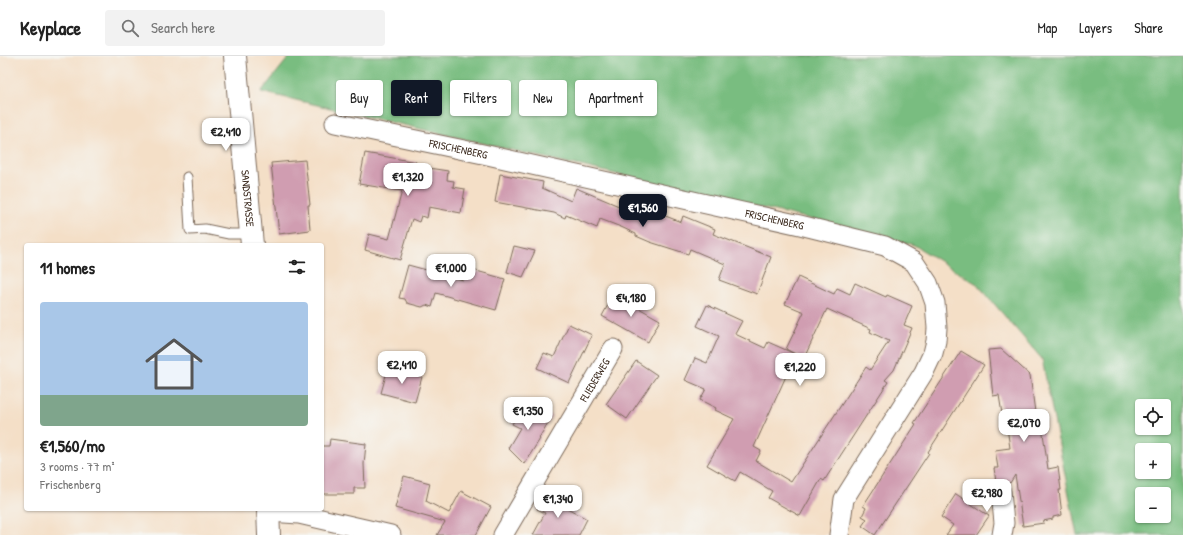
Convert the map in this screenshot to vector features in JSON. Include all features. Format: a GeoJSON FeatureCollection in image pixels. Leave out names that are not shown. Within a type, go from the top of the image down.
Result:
{"type":"FeatureCollection","features":[{"type":"Feature","properties":{"kind":"street","name":"SANDSTRASSE"},"geometry":{"type":"LineString","coordinates":[[235,56],[251,239]]}},
{"type":"Feature","properties":{"kind":"street","name":"FRISCHENBERG"},"geometry":{"type":"LineString","coordinates":[[334,123],[491,156],[823,231],[885,246],[914,262],[928,283],[935,303],[937,328],[933,354],[924,372],[844,499],[839,535]]}},
{"type":"Feature","properties":{"kind":"street","name":"FLIEDERWEG"},"geometry":{"type":"LineString","coordinates":[[503,535],[613,349]]}},
{"type":"Feature","properties":{"kind":"street"},"geometry":{"type":"LineString","coordinates":[[1001,492],[1004,524],[1002,535]]}},
{"type":"Feature","properties":{"kind":"street"},"geometry":{"type":"LineString","coordinates":[[269,535],[269,511],[298,514],[391,535]]}},
{"type":"Feature","properties":{"kind":"lane"},"geometry":{"type":"LineString","coordinates":[[187,177],[190,230],[205,228],[251,239]]}},
{"type":"Feature","properties":{"kind":"green space"},"geometry":{"type":"Polygon","coordinates":[[[290,56],[1183,56],[1183,535],[1077,535],[1042,359],[977,284],[914,245],[849,228],[365,116],[383,116],[383,80],[336,80],[336,109],[261,92],[290,56]]]}},
{"type":"Feature","properties":{"kind":"building"},"geometry":{"type":"Polygon","coordinates":[[[365,153],[416,162],[416,166],[448,171],[447,180],[454,181],[453,187],[465,189],[461,213],[429,207],[427,218],[421,216],[419,222],[412,219],[400,260],[365,250],[369,234],[389,239],[402,191],[359,184],[365,153]]]}},
{"type":"Feature","properties":{"kind":"building"},"geometry":{"type":"Polygon","coordinates":[[[305,160],[310,205],[308,205],[310,230],[279,234],[271,163],[305,160]]]}},
{"type":"Feature","properties":{"kind":"building"},"geometry":{"type":"Polygon","coordinates":[[[500,174],[543,182],[542,188],[571,201],[576,188],[626,209],[629,202],[681,222],[683,216],[715,229],[713,234],[771,257],[757,294],[719,280],[725,264],[690,249],[688,254],[650,242],[621,227],[600,219],[597,228],[566,215],[565,218],[554,213],[495,202],[500,174]]]}},
{"type":"Feature","properties":{"kind":"building"},"geometry":{"type":"Polygon","coordinates":[[[514,246],[535,251],[523,277],[507,272],[514,246]]]}},
{"type":"Feature","properties":{"kind":"building"},"geometry":{"type":"Polygon","coordinates":[[[408,265],[463,280],[466,268],[505,279],[496,310],[436,293],[432,307],[426,305],[422,307],[407,303],[405,299],[399,298],[408,265]]]}},
{"type":"Feature","properties":{"kind":"building"},"geometry":{"type":"Polygon","coordinates":[[[798,277],[834,294],[837,288],[850,294],[855,283],[886,297],[887,295],[912,306],[904,325],[912,328],[894,370],[885,380],[888,382],[824,481],[821,479],[800,516],[768,498],[772,491],[740,472],[735,481],[707,465],[734,419],[715,410],[716,408],[700,400],[706,389],[685,380],[695,358],[707,363],[719,336],[697,326],[707,305],[742,321],[735,334],[765,348],[768,342],[795,354],[786,349],[804,312],[785,304],[798,277]],[[827,309],[804,358],[796,354],[754,447],[761,451],[756,461],[791,482],[866,367],[870,370],[889,341],[870,332],[871,329],[827,309]]]}},
{"type":"Feature","properties":{"kind":"building"},"geometry":{"type":"Polygon","coordinates":[[[614,294],[660,320],[648,342],[602,316],[614,294]]]}},
{"type":"Feature","properties":{"kind":"building"},"geometry":{"type":"Polygon","coordinates":[[[569,324],[592,335],[569,383],[537,368],[544,353],[554,357],[569,324]]]}},
{"type":"Feature","properties":{"kind":"building"},"geometry":{"type":"Polygon","coordinates":[[[1001,349],[1030,375],[1037,427],[1042,426],[1048,469],[1058,467],[1062,515],[1043,521],[1044,523],[1023,526],[1015,475],[1010,483],[1000,481],[996,482],[994,468],[998,468],[995,450],[1010,448],[1005,414],[1002,414],[999,395],[993,396],[988,350],[1001,349]]]}},
{"type":"Feature","properties":{"kind":"building"},"geometry":{"type":"Polygon","coordinates":[[[961,351],[984,365],[875,535],[862,526],[867,519],[862,516],[866,508],[863,506],[916,424],[914,423],[961,351]]]}},
{"type":"Feature","properties":{"kind":"building"},"geometry":{"type":"Polygon","coordinates":[[[636,361],[657,375],[627,419],[606,404],[636,361]]]}},
{"type":"Feature","properties":{"kind":"building"},"geometry":{"type":"Polygon","coordinates":[[[388,368],[422,377],[415,402],[381,393],[388,368]]]}},
{"type":"Feature","properties":{"kind":"building"},"geometry":{"type":"Polygon","coordinates":[[[526,401],[552,416],[539,438],[540,439],[524,464],[508,448],[520,428],[512,424],[526,401]]]}},
{"type":"Feature","properties":{"kind":"building"},"geometry":{"type":"Polygon","coordinates":[[[330,439],[366,444],[364,464],[365,488],[354,488],[354,494],[324,494],[324,446],[329,446],[330,439]]]}},
{"type":"Feature","properties":{"kind":"building"},"geometry":{"type":"Polygon","coordinates":[[[404,476],[430,483],[426,501],[449,513],[461,491],[491,507],[476,535],[437,535],[445,522],[395,508],[404,476]]]}},
{"type":"Feature","properties":{"kind":"building"},"geometry":{"type":"Polygon","coordinates":[[[546,493],[561,502],[560,504],[587,519],[579,535],[533,535],[545,513],[537,509],[546,493]]]}},
{"type":"Feature","properties":{"kind":"building"},"geometry":{"type":"Polygon","coordinates":[[[956,494],[989,516],[976,535],[946,535],[953,525],[941,517],[956,494]]]}}]}
